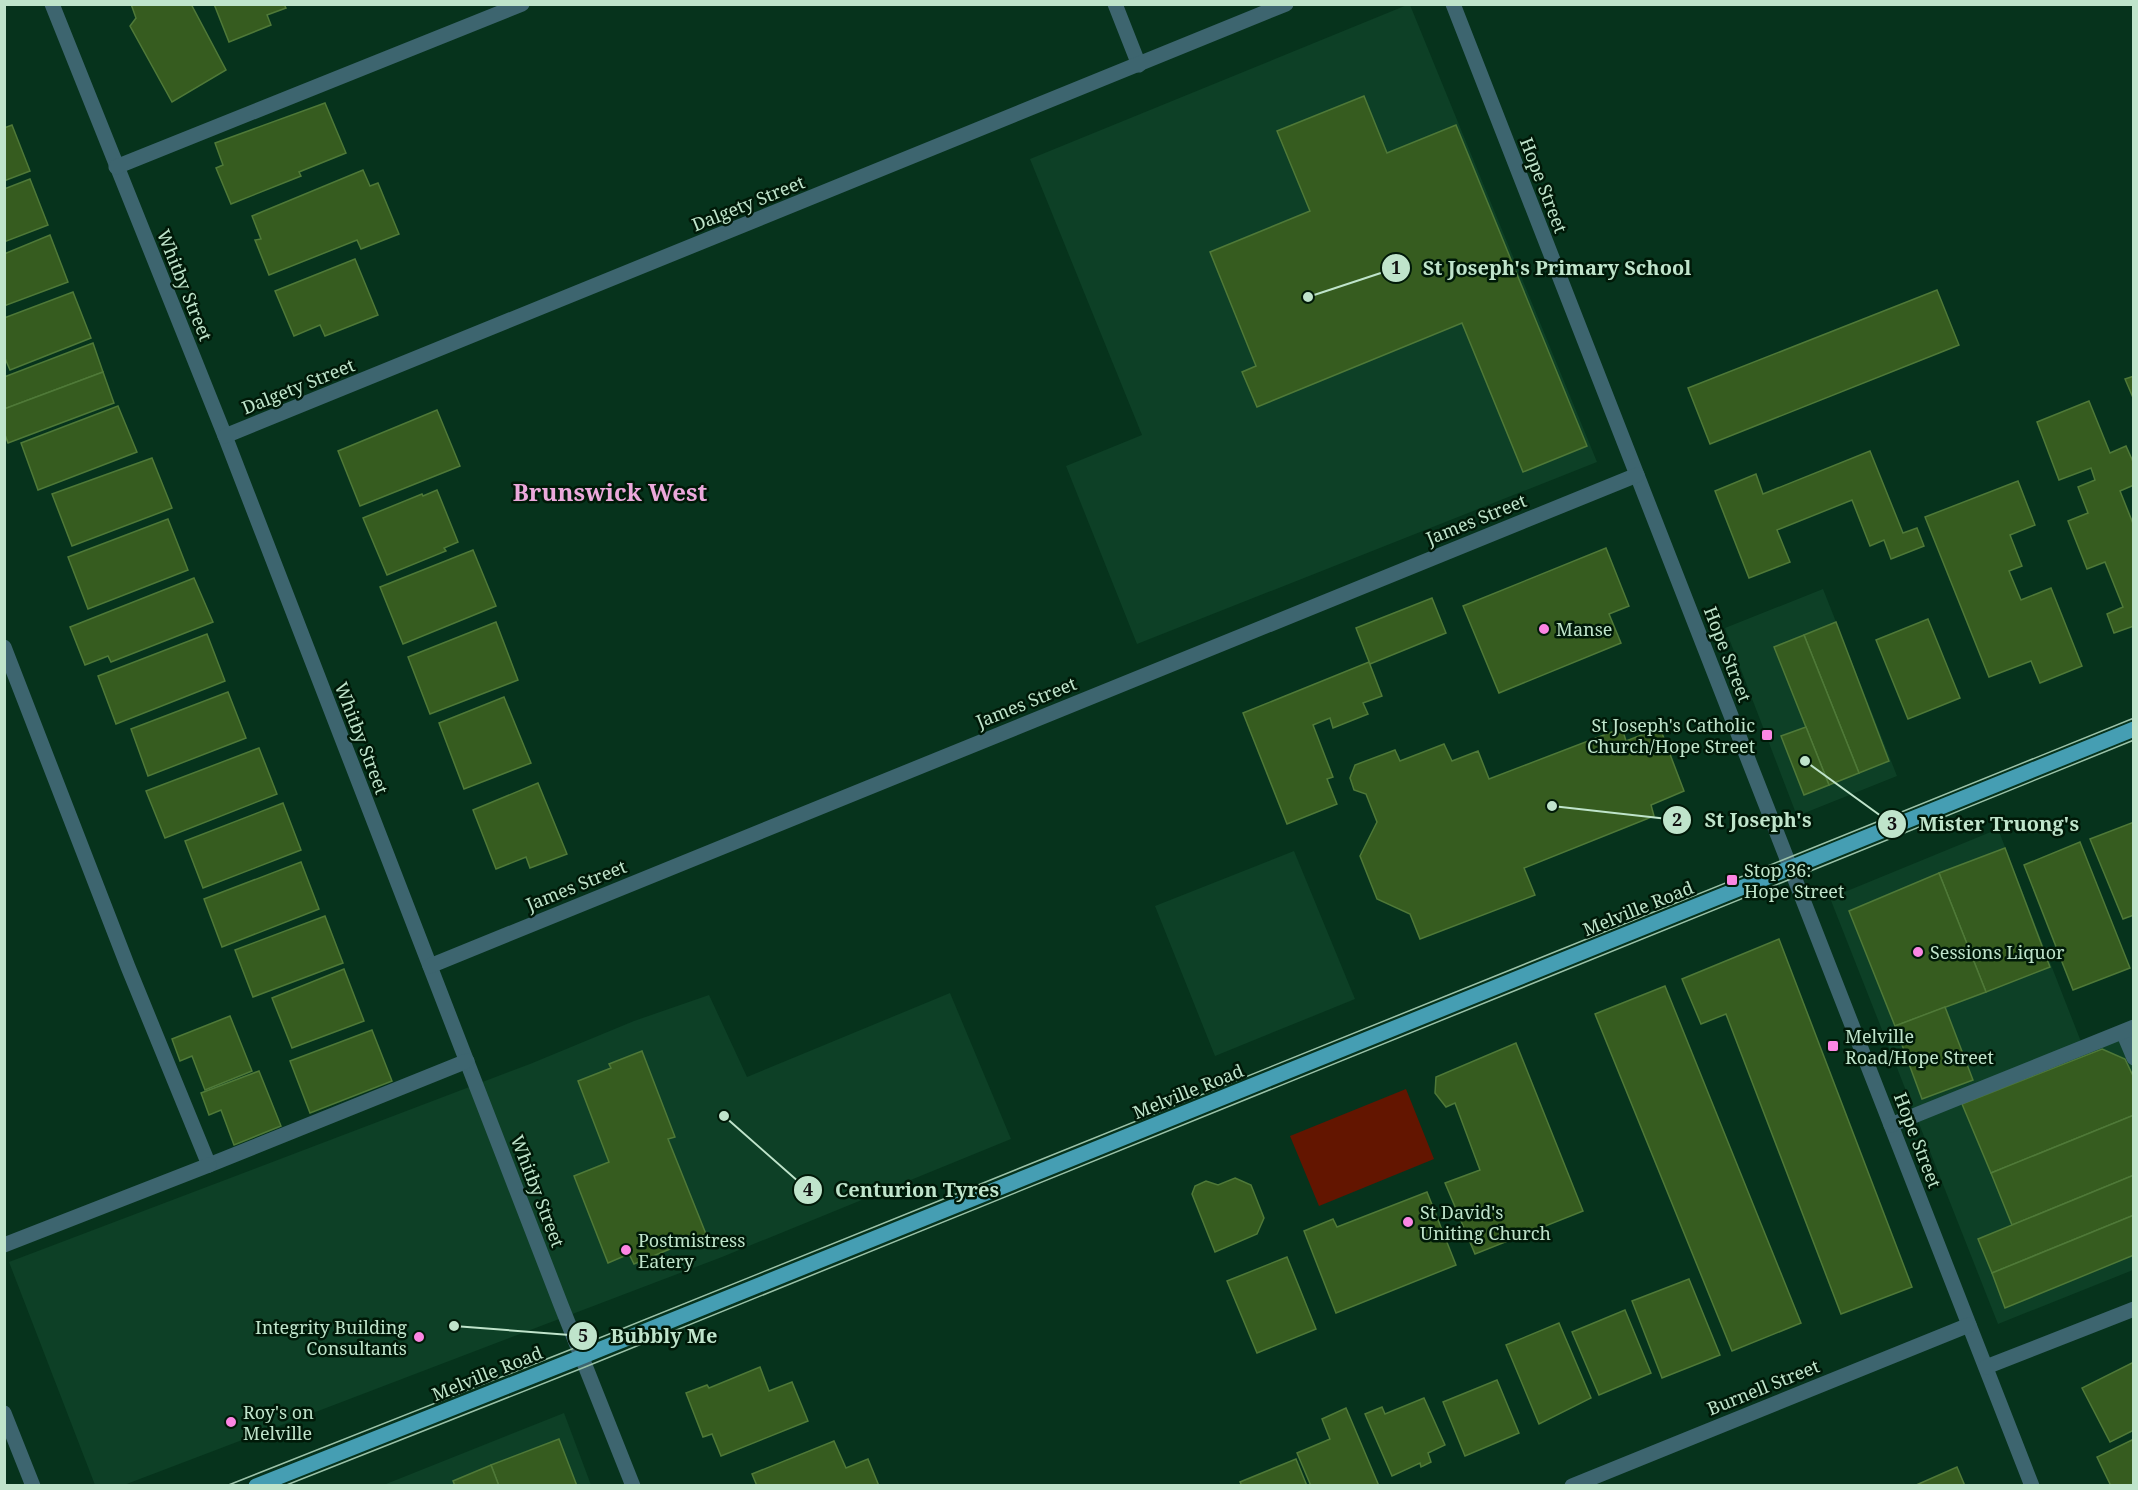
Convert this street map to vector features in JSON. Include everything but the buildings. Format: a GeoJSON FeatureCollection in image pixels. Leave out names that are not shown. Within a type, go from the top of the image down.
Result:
{"type":"FeatureCollection","features":[{"type":"Feature","properties":{"kind":"main road","name":"Melville Road"},"geometry":{"type":"LineString","coordinates":[[256,1485],[581,1357],[2133,729]]}},
{"type":"Feature","properties":{"kind":"street","name":"Whitby Street"},"geometry":{"type":"LineString","coordinates":[[52,4],[225,436],[581,1357],[633,1485]]}},
{"type":"Feature","properties":{"kind":"street"},"geometry":{"type":"LineString","coordinates":[[116,167],[522,4]]}},
{"type":"Feature","properties":{"kind":"street"},"geometry":{"type":"LineString","coordinates":[[1114,4],[1139,65]]}},
{"type":"Feature","properties":{"kind":"street","name":"Dalgety Street"},"geometry":{"type":"LineString","coordinates":[[225,436],[1286,4]]}},
{"type":"Feature","properties":{"kind":"street","name":"Hope Street"},"geometry":{"type":"LineString","coordinates":[[1453,4],[2032,1485]]}},
{"type":"Feature","properties":{"kind":"street","name":"James Street"},"geometry":{"type":"LineString","coordinates":[[430,966],[1637,475]]}},
{"type":"Feature","properties":{"kind":"street"},"geometry":{"type":"LineString","coordinates":[[4,647],[128,967],[209,1165]]}},
{"type":"Feature","properties":{"kind":"street"},"geometry":{"type":"LineString","coordinates":[[1891,1125],[2128,1030],[2133,1058]]}},
{"type":"Feature","properties":{"kind":"street"},"geometry":{"type":"LineString","coordinates":[[4,1245],[467,1061]]}},
{"type":"Feature","properties":{"kind":"street"},"geometry":{"type":"LineString","coordinates":[[1986,1367],[2133,1309]]}},
{"type":"Feature","properties":{"kind":"street","name":"Burnell Street"},"geometry":{"type":"LineString","coordinates":[[1572,1485],[1969,1325]]}},
{"type":"Feature","properties":{"kind":"street"},"geometry":{"type":"LineString","coordinates":[[4,1413],[33,1485]]}},
{"type":"Feature","properties":{"kind":"shaded area"},"geometry":{"type":"Polygon","coordinates":[[[1410,5],[1597,462],[1137,644],[1066,466],[1142,435],[1030,159],[1410,5]]]}},
{"type":"Feature","properties":{"kind":"shaded area"},"geometry":{"type":"Polygon","coordinates":[[[1823,589],[1897,776],[1797,816],[1725,628],[1823,589]]]}},
{"type":"Feature","properties":{"kind":"shaded area"},"geometry":{"type":"Polygon","coordinates":[[[1998,829],[2085,1052],[2129,1035],[2133,1046],[2133,1270],[1998,1324],[1830,898],[1998,829]]]}},
{"type":"Feature","properties":{"kind":"shaded area"},"geometry":{"type":"Polygon","coordinates":[[[1294,851],[1355,999],[1215,1056],[1155,906],[1294,851]]]}},
{"type":"Feature","properties":{"kind":"shaded area"},"geometry":{"type":"Polygon","coordinates":[[[950,993],[1011,1139],[722,1257],[124,1485],[95,1485],[9,1262],[530,1064],[634,1021],[709,995],[747,1077],[950,993]]]}},
{"type":"Feature","properties":{"kind":"shaded area"},"geometry":{"type":"Polygon","coordinates":[[[1406,1089],[1434,1159],[1319,1206],[1290,1136],[1406,1089]]]}},
{"type":"Feature","properties":{"kind":"shaded area"},"geometry":{"type":"Polygon","coordinates":[[[564,1413],[591,1485],[381,1486],[564,1413]]]}},
{"type":"Feature","properties":{"kind":"tram line"},"geometry":{"type":"LineString","coordinates":[[226,1486],[577,1347],[2134,718]]}},
{"type":"Feature","properties":{"kind":"tram line"},"geometry":{"type":"LineString","coordinates":[[284,1486],[585,1367],[2134,740]]}},
{"type":"Feature","properties":{"kind":"place","name":"St Joseph's Primary School"},"geometry":{"type":"Point","coordinates":[1308,297]}},
{"type":"Feature","properties":{"kind":"place","name":"Manse"},"geometry":{"type":"Point","coordinates":[1544,629]}},
{"type":"Feature","properties":{"kind":"place","name":"St Joseph's Catholic Church/Hope Street"},"geometry":{"type":"Point","coordinates":[1767,735]}},
{"type":"Feature","properties":{"kind":"place","name":"Mister Truong's"},"geometry":{"type":"Point","coordinates":[1805,761]}},
{"type":"Feature","properties":{"kind":"place","name":"St Joseph's"},"geometry":{"type":"Point","coordinates":[1552,806]}},
{"type":"Feature","properties":{"kind":"place","name":"Stop 36: Hope Street"},"geometry":{"type":"Point","coordinates":[1732,880]}},
{"type":"Feature","properties":{"kind":"place","name":"Sessions Liquor"},"geometry":{"type":"Point","coordinates":[1918,952]}},
{"type":"Feature","properties":{"kind":"place","name":"Melville Road/Hope Street"},"geometry":{"type":"Point","coordinates":[1833,1046]}},
{"type":"Feature","properties":{"kind":"place","name":"Centurion Tyres"},"geometry":{"type":"Point","coordinates":[724,1116]}},
{"type":"Feature","properties":{"kind":"place","name":"St David's Uniting Church"},"geometry":{"type":"Point","coordinates":[1408,1222]}},
{"type":"Feature","properties":{"kind":"place","name":"Postmistress Eatery"},"geometry":{"type":"Point","coordinates":[626,1250]}},
{"type":"Feature","properties":{"kind":"place","name":"Bubbly Me"},"geometry":{"type":"Point","coordinates":[454,1326]}},
{"type":"Feature","properties":{"kind":"place","name":"Integrity Building Consultants"},"geometry":{"type":"Point","coordinates":[419,1337]}},
{"type":"Feature","properties":{"kind":"place","name":"Roy's on Melville"},"geometry":{"type":"Point","coordinates":[231,1422]}},
{"type":"Feature","properties":{"kind":"district","name":"Brunswick West"},"geometry":{"type":"Point","coordinates":[610,491]}}]}
